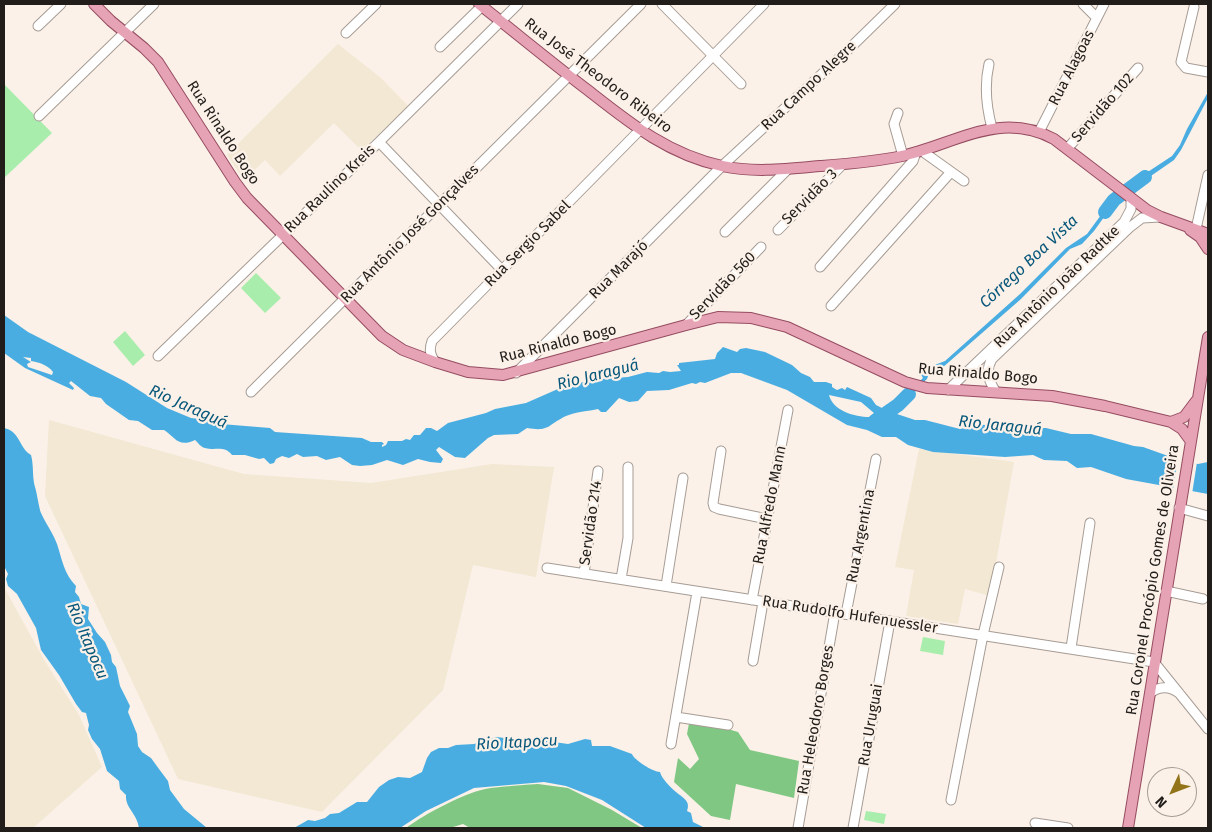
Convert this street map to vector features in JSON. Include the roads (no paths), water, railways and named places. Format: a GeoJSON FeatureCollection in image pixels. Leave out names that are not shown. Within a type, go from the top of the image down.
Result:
{"type":"FeatureCollection","features":[{"type":"Feature","properties":{"kind":"main road","name":"Rua Rinaldo Bogo"},"geometry":{"type":"LineString","coordinates":[[94,4],[144,48],[164,70],[247,198],[382,336],[403,350],[468,372],[492,375],[516,373],[686,325],[718,317],[734,316],[767,321],[787,327],[905,382],[927,388],[1052,396],[1105,406],[1171,422],[1182,429],[1190,444]]}},
{"type":"Feature","properties":{"kind":"main road","name":"Rua José Theodoro Ribeiro"},"geometry":{"type":"LineString","coordinates":[[481,5],[568,76],[641,130],[666,146],[694,158],[722,166],[763,170],[843,164],[903,156],[992,128],[1013,127],[1039,132],[1054,139],[1127,195],[1161,217],[1208,234]]}},
{"type":"Feature","properties":{"kind":"main road"},"geometry":{"type":"LineString","coordinates":[[1180,224],[1200,237],[1208,249]]}},
{"type":"Feature","properties":{"kind":"main road","name":"Rua Coronel Procópio Gomes de Oliveira"},"geometry":{"type":"LineString","coordinates":[[1128,828],[1208,337]]}},
{"type":"Feature","properties":{"kind":"main road"},"geometry":{"type":"LineString","coordinates":[[1171,422],[1184,417],[1197,401]]}},
{"type":"Feature","properties":{"kind":"street"},"geometry":{"type":"LineString","coordinates":[[38,26],[61,4]]}},
{"type":"Feature","properties":{"kind":"street"},"geometry":{"type":"LineString","coordinates":[[39,116],[154,4]]}},
{"type":"Feature","properties":{"kind":"street"},"geometry":{"type":"LineString","coordinates":[[346,33],[376,4]]}},
{"type":"Feature","properties":{"kind":"street","name":"Rua Raulino Kreis"},"geometry":{"type":"LineString","coordinates":[[158,356],[518,4]]}},
{"type":"Feature","properties":{"kind":"street","name":"Rua Antônio José Gonçalves"},"geometry":{"type":"LineString","coordinates":[[251,392],[640,4]]}},
{"type":"Feature","properties":{"kind":"street"},"geometry":{"type":"LineString","coordinates":[[662,4],[741,84]]}},
{"type":"Feature","properties":{"kind":"street","name":"Rua Sergio Sabel"},"geometry":{"type":"LineString","coordinates":[[435,362],[430,355],[429,348],[432,341],[764,4]]}},
{"type":"Feature","properties":{"kind":"street","name":"Rua Campo Alegre"},"geometry":{"type":"LineString","coordinates":[[722,166],[896,4]]}},
{"type":"Feature","properties":{"kind":"street"},"geometry":{"type":"LineString","coordinates":[[1083,4],[1097,18]]}},
{"type":"Feature","properties":{"kind":"street","name":"Rua Alagoas"},"geometry":{"type":"LineString","coordinates":[[1039,132],[1104,4]]}},
{"type":"Feature","properties":{"kind":"street"},"geometry":{"type":"LineString","coordinates":[[440,47],[481,5]]}},
{"type":"Feature","properties":{"kind":"street"},"geometry":{"type":"LineString","coordinates":[[1194,7],[1181,62],[1186,68],[1208,72]]}},
{"type":"Feature","properties":{"kind":"street"},"geometry":{"type":"LineString","coordinates":[[989,64],[986,79],[986,109],[992,128]]}},
{"type":"Feature","properties":{"kind":"street","name":"Servidão 102"},"geometry":{"type":"LineString","coordinates":[[1067,149],[1138,68]]}},
{"type":"Feature","properties":{"kind":"street"},"geometry":{"type":"LineString","coordinates":[[898,113],[894,124],[903,156]]}},
{"type":"Feature","properties":{"kind":"street"},"geometry":{"type":"LineString","coordinates":[[379,142],[502,270]]}},
{"type":"Feature","properties":{"kind":"street"},"geometry":{"type":"LineString","coordinates":[[820,266],[919,152],[964,181]]}},
{"type":"Feature","properties":{"kind":"street","name":"Servidão 3"},"geometry":{"type":"LineString","coordinates":[[778,230],[843,164]]}},
{"type":"Feature","properties":{"kind":"street","name":"Rua Marajó"},"geometry":{"type":"LineString","coordinates":[[516,373],[722,166]]}},
{"type":"Feature","properties":{"kind":"street"},"geometry":{"type":"LineString","coordinates":[[725,232],[788,169]]}},
{"type":"Feature","properties":{"kind":"street"},"geometry":{"type":"LineString","coordinates":[[831,306],[951,172]]}},
{"type":"Feature","properties":{"kind":"street"},"geometry":{"type":"LineString","coordinates":[[1196,229],[1208,175]]}},
{"type":"Feature","properties":{"kind":"street","name":"Rua Antônio João Radtke"},"geometry":{"type":"LineString","coordinates":[[948,390],[1124,222],[1131,210],[1127,195]]}},
{"type":"Feature","properties":{"kind":"street","name":"Rua Antônio João Radtke"},"geometry":{"type":"LineString","coordinates":[[996,392],[989,379],[988,369],[992,359],[1129,228],[1142,218],[1161,217]]}},
{"type":"Feature","properties":{"kind":"street","name":"Servidão 560"},"geometry":{"type":"LineString","coordinates":[[686,325],[761,247]]}},
{"type":"Feature","properties":{"kind":"street","name":"Rua Alfredo Mann"},"geometry":{"type":"LineString","coordinates":[[752,600],[788,410]]}},
{"type":"Feature","properties":{"kind":"street"},"geometry":{"type":"LineString","coordinates":[[722,451],[713,503],[714,507],[719,510],[766,519]]}},
{"type":"Feature","properties":{"kind":"street","name":"Rua Argentina"},"geometry":{"type":"LineString","coordinates":[[846,614],[876,458]]}},
{"type":"Feature","properties":{"kind":"street"},"geometry":{"type":"LineString","coordinates":[[621,579],[628,538],[628,467]]}},
{"type":"Feature","properties":{"kind":"street","name":"Servidão 214"},"geometry":{"type":"LineString","coordinates":[[584,574],[598,471]]}},
{"type":"Feature","properties":{"kind":"street"},"geometry":{"type":"LineString","coordinates":[[666,586],[683,478]]}},
{"type":"Feature","properties":{"kind":"street"},"geometry":{"type":"LineString","coordinates":[[1180,503],[1208,516]]}},
{"type":"Feature","properties":{"kind":"street"},"geometry":{"type":"LineString","coordinates":[[1071,648],[1090,523]]}},
{"type":"Feature","properties":{"kind":"street"},"geometry":{"type":"LineString","coordinates":[[951,800],[983,635],[999,567]]}},
{"type":"Feature","properties":{"kind":"street","name":"Rua Rudolfo Hufenuessler"},"geometry":{"type":"LineString","coordinates":[[547,568],[1154,662]]}},
{"type":"Feature","properties":{"kind":"street"},"geometry":{"type":"LineString","coordinates":[[1166,591],[1203,599]]}},
{"type":"Feature","properties":{"kind":"street"},"geometry":{"type":"LineString","coordinates":[[671,744],[697,592]]}},
{"type":"Feature","properties":{"kind":"street"},"geometry":{"type":"LineString","coordinates":[[753,661],[763,602]]}},
{"type":"Feature","properties":{"kind":"street","name":"Rua Heleodoro Borges"},"geometry":{"type":"LineString","coordinates":[[798,828],[835,612]]}},
{"type":"Feature","properties":{"kind":"street","name":"Rua Uruguai"},"geometry":{"type":"LineString","coordinates":[[853,828],[890,621]]}},
{"type":"Feature","properties":{"kind":"street"},"geometry":{"type":"LineString","coordinates":[[1154,662],[1208,729]]}},
{"type":"Feature","properties":{"kind":"street"},"geometry":{"type":"LineString","coordinates":[[1150,693],[1158,688],[1165,687],[1175,690],[1181,695]]}},
{"type":"Feature","properties":{"kind":"street"},"geometry":{"type":"LineString","coordinates":[[676,717],[728,725]]}},
{"type":"Feature","properties":{"kind":"street"},"geometry":{"type":"LineString","coordinates":[[1035,823],[1068,828]]}},
{"type":"Feature","properties":{"kind":"water"},"geometry":{"type":"Polygon","coordinates":[[[1208,92],[1208,98],[1174,160],[1132,189],[1128,185],[1172,156],[1180,145],[1208,92]]]}},
{"type":"Feature","properties":{"kind":"water"},"geometry":{"type":"Polygon","coordinates":[[[1115,196],[1119,199],[1082,244],[1070,249],[1021,299],[942,368],[927,370],[924,375],[928,376],[927,379],[910,394],[907,393],[923,378],[920,373],[923,374],[927,368],[945,361],[1020,294],[1066,248],[1087,234],[1115,196]]]}},
{"type":"Feature","properties":{"kind":"water","name":"Rio Jaraguá"},"geometry":{"type":"Polygon","coordinates":[[[4,315],[28,332],[126,382],[167,408],[191,418],[216,421],[221,424],[270,428],[275,432],[362,438],[371,442],[382,442],[384,444],[382,447],[388,441],[410,440],[414,435],[420,435],[426,428],[437,431],[448,423],[495,409],[526,403],[567,385],[628,377],[647,372],[681,371],[677,365],[679,363],[715,359],[717,353],[723,347],[737,352],[740,349],[746,348],[765,352],[792,365],[801,373],[810,377],[814,382],[832,384],[832,387],[837,390],[842,388],[845,390],[847,387],[871,398],[876,405],[888,411],[915,420],[925,420],[960,429],[978,423],[984,425],[1004,423],[1027,428],[1046,428],[1071,434],[1091,434],[1143,447],[1185,462],[1198,464],[1208,462],[1208,494],[1126,479],[1091,467],[1077,468],[1067,461],[1044,460],[1033,455],[1005,457],[933,452],[908,445],[896,437],[882,437],[867,430],[847,425],[787,390],[741,373],[731,373],[705,383],[692,383],[669,390],[647,391],[638,401],[629,402],[619,398],[606,412],[601,412],[598,409],[566,416],[548,427],[540,429],[527,428],[518,434],[494,435],[465,458],[455,457],[439,447],[436,450],[443,459],[441,463],[418,459],[403,465],[387,460],[372,465],[360,466],[352,465],[340,457],[326,460],[317,456],[303,457],[297,454],[289,458],[282,456],[270,464],[264,458],[232,455],[223,449],[209,449],[200,446],[195,440],[185,443],[177,441],[164,430],[152,430],[138,421],[129,420],[106,404],[101,398],[90,396],[71,381],[69,383],[74,388],[73,390],[25,368],[4,353],[4,315]],[[23,357],[31,362],[27,364],[28,367],[52,375],[53,372],[46,366],[31,361],[31,358],[23,357]],[[829,395],[831,401],[845,412],[869,417],[874,413],[861,402],[829,395]]]}},
{"type":"Feature","properties":{"kind":"water","name":"Rio Itapocu"},"geometry":{"type":"Polygon","coordinates":[[[4,428],[13,432],[31,455],[40,511],[55,540],[66,571],[76,586],[75,592],[81,604],[89,607],[88,619],[105,642],[111,655],[120,686],[130,706],[128,712],[137,734],[138,746],[142,752],[151,758],[168,781],[170,790],[184,809],[207,828],[139,828],[136,818],[127,804],[126,795],[120,789],[119,781],[107,771],[100,749],[92,739],[88,730],[89,725],[86,713],[82,712],[76,704],[59,675],[41,650],[36,628],[17,594],[8,586],[6,579],[8,574],[4,566],[4,428]]]}},
{"type":"Feature","properties":{"kind":"water","name":"Rio Itapocu"},"geometry":{"type":"Polygon","coordinates":[[[497,737],[527,741],[542,737],[547,741],[568,744],[585,739],[591,740],[592,746],[610,746],[632,754],[644,765],[660,772],[666,783],[687,802],[687,811],[691,813],[693,822],[705,828],[646,828],[602,800],[566,786],[544,782],[474,788],[426,811],[400,828],[294,828],[308,820],[315,821],[325,818],[330,814],[339,813],[357,802],[367,802],[379,787],[389,780],[398,777],[410,778],[422,772],[431,752],[439,748],[474,744],[497,737]]]}},
{"type":"Feature","properties":{"kind":"waterway","name":"Córrego Boa Vista"},"geometry":{"type":"LineString","coordinates":[[1105,212],[1114,200],[1145,177]]}},
{"type":"Feature","properties":{"kind":"waterway","name":"Córrego Boa Vista"},"geometry":{"type":"LineString","coordinates":[[875,421],[898,405],[909,394]]}}]}
